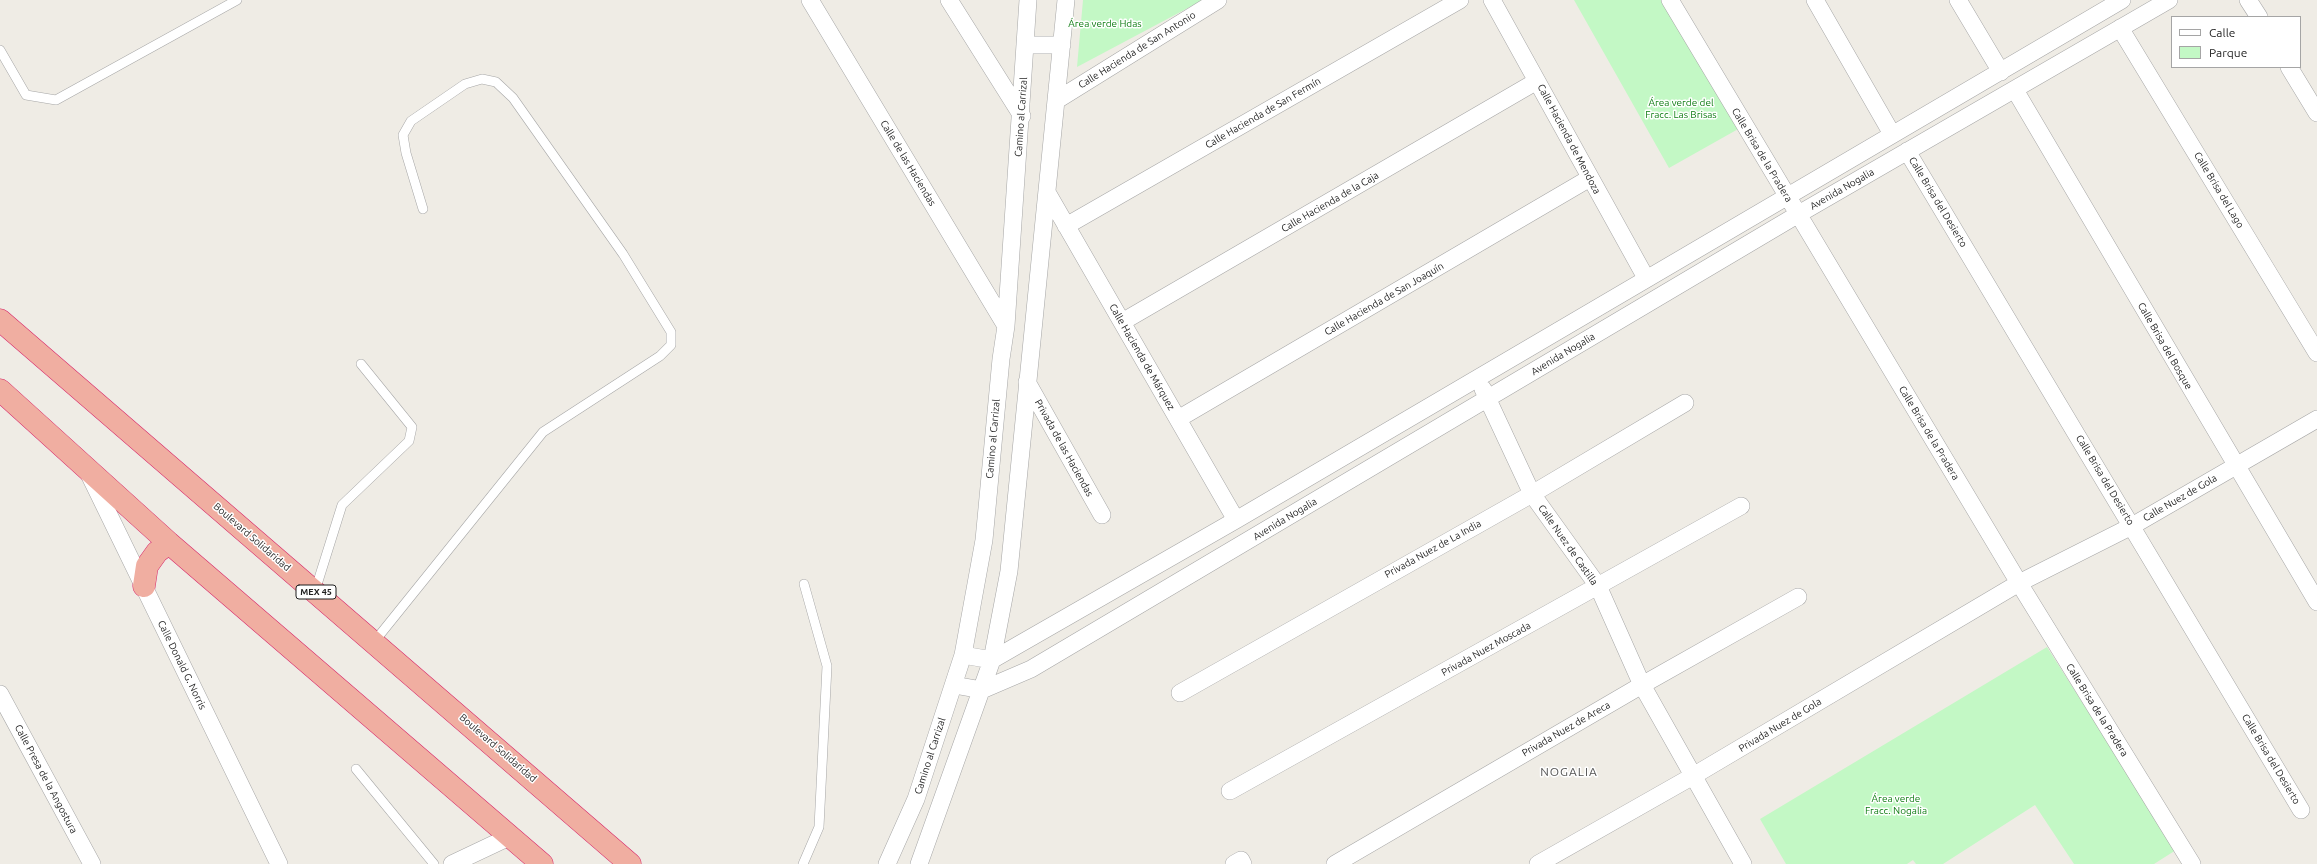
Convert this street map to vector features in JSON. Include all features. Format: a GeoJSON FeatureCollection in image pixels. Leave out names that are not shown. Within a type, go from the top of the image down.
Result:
{"type":"FeatureCollection","features":[{"type":"Feature","properties":{"kind":"highway","name":"Boulevard Solidaridad"},"geometry":{"type":"LineString","coordinates":[[0,320],[630,864]]}},
{"type":"Feature","properties":{"kind":"highway"},"geometry":{"type":"LineString","coordinates":[[0,390],[169,543],[542,864]]}},
{"type":"Feature","properties":{"kind":"highway"},"geometry":{"type":"LineString","coordinates":[[144,586],[147,566],[157,552],[169,543]]}},
{"type":"Feature","properties":{"kind":"street","name":"Calle de las Haciendas"},"geometry":{"type":"LineString","coordinates":[[810,0],[1006,326]]}},
{"type":"Feature","properties":{"kind":"street"},"geometry":{"type":"LineString","coordinates":[[949,0],[1022,116]]}},
{"type":"Feature","properties":{"kind":"street","name":"Camino al Carrizal"},"geometry":{"type":"LineString","coordinates":[[887,864],[916,799],[963,655],[984,540],[1001,359],[1006,326],[1022,116],[1028,0]]}},
{"type":"Feature","properties":{"kind":"street"},"geometry":{"type":"LineString","coordinates":[[919,864],[992,660],[1009,571],[1027,382],[1048,194],[1066,0]]}},
{"type":"Feature","properties":{"kind":"street","name":"Calle Hacienda de San Antonio"},"geometry":{"type":"LineString","coordinates":[[1057,100],[1218,0]]}},
{"type":"Feature","properties":{"kind":"street","name":"Calle Hacienda de San Fermín"},"geometry":{"type":"LineString","coordinates":[[1066,226],[1460,0]]}},
{"type":"Feature","properties":{"kind":"street","name":"Calle Hacienda de Mendoza"},"geometry":{"type":"LineString","coordinates":[[1492,0],[1646,278]]}},
{"type":"Feature","properties":{"kind":"street","name":"Calle Brisa de la Pradera"},"geometry":{"type":"LineString","coordinates":[[1670,0],[1797,215],[2019,583],[2192,864]]}},
{"type":"Feature","properties":{"kind":"street"},"geometry":{"type":"LineString","coordinates":[[1815,0],[1892,134]]}},
{"type":"Feature","properties":{"kind":"street"},"geometry":{"type":"LineString","coordinates":[[1958,0],[2001,72]]}},
{"type":"Feature","properties":{"kind":"street","name":"Avenida Nogalia"},"geometry":{"type":"LineString","coordinates":[[992,660],[1236,520],[1646,278],[2001,72],[2104,4],[2122,0]]}},
{"type":"Feature","properties":{"kind":"street","name":"Avenida Nogalia"},"geometry":{"type":"LineString","coordinates":[[982,690],[1031,669],[1797,215],[2169,0]]}},
{"type":"Feature","properties":{"kind":"street"},"geometry":{"type":"LineString","coordinates":[[2248,0],[2257,16]]}},
{"type":"Feature","properties":{"kind":"street","name":"Calle Brisa del Lago"},"geometry":{"type":"LineString","coordinates":[[2120,28],[2317,353]]}},
{"type":"Feature","properties":{"kind":"street"},"geometry":{"type":"LineString","coordinates":[[1026,45],[1062,45]]}},
{"type":"Feature","properties":{"kind":"street"},"geometry":{"type":"LineString","coordinates":[[2290,68],[2317,113]]}},
{"type":"Feature","properties":{"kind":"street","name":"Calle Hacienda de la Caja"},"geometry":{"type":"LineString","coordinates":[[1122,322],[1537,81]]}},
{"type":"Feature","properties":{"kind":"street","name":"Calle Brisa del Bosque"},"geometry":{"type":"LineString","coordinates":[[2015,90],[2317,602]]}},
{"type":"Feature","properties":{"kind":"street","name":"Calle Brisa del Desierto"},"geometry":{"type":"LineString","coordinates":[[1907,151],[2301,810]]}},
{"type":"Feature","properties":{"kind":"street","name":"Calle Hacienda de San Joaquín"},"geometry":{"type":"LineString","coordinates":[[1178,419],[1590,178]]}},
{"type":"Feature","properties":{"kind":"street","name":"Calle Hacienda de Márquez"},"geometry":{"type":"LineString","coordinates":[[1048,194],[1236,520]]}},
{"type":"Feature","properties":{"kind":"street","name":"Calle Nuez de Castilla"},"geometry":{"type":"LineString","coordinates":[[1477,378],[1488,398],[1532,494],[1598,586],[1642,685],[1743,864]]}},
{"type":"Feature","properties":{"kind":"street","name":"Privada de las Haciendas"},"geometry":{"type":"LineString","coordinates":[[1027,382],[1102,515]]}},
{"type":"Feature","properties":{"kind":"street","name":"Privada Nuez de La India"},"geometry":{"type":"LineString","coordinates":[[1180,693],[1532,494],[1685,403]]}},
{"type":"Feature","properties":{"kind":"street","name":"Calle Nuez de Gola"},"geometry":{"type":"LineString","coordinates":[[2019,583],[2132,526],[2317,419]]}},
{"type":"Feature","properties":{"kind":"street","name":"Calle Donald G. Norris"},"geometry":{"type":"LineString","coordinates":[[84,466],[279,864]]}},
{"type":"Feature","properties":{"kind":"street","name":"Privada Nuez Moscada"},"geometry":{"type":"LineString","coordinates":[[1230,791],[1741,506]]}},
{"type":"Feature","properties":{"kind":"street","name":"Privada Nuez de Gola"},"geometry":{"type":"LineString","coordinates":[[1538,864],[1693,776],[2019,583]]}},
{"type":"Feature","properties":{"kind":"street","name":"Privada Nuez de Areca"},"geometry":{"type":"LineString","coordinates":[[1334,864],[1642,685],[1798,597]]}},
{"type":"Feature","properties":{"kind":"street"},"geometry":{"type":"LineString","coordinates":[[963,655],[992,660]]}},
{"type":"Feature","properties":{"kind":"street"},"geometry":{"type":"LineString","coordinates":[[954,685],[982,690]]}},
{"type":"Feature","properties":{"kind":"street","name":"Calle Presa de la Angostura"},"geometry":{"type":"LineString","coordinates":[[0,694],[92,864]]}},
{"type":"Feature","properties":{"kind":"street"},"geometry":{"type":"LineString","coordinates":[[452,864],[509,837]]}},
{"type":"Feature","properties":{"kind":"lane"},"geometry":{"type":"LineString","coordinates":[[0,50],[26,95],[56,100],[237,0]]}},
{"type":"Feature","properties":{"kind":"lane"},"geometry":{"type":"LineString","coordinates":[[374,642],[404,608],[543,432],[660,356],[671,345],[671,332],[623,254],[513,98],[496,82],[482,79],[465,84],[411,121],[403,135],[406,153],[423,209]]}},
{"type":"Feature","properties":{"kind":"lane"},"geometry":{"type":"LineString","coordinates":[[315,591],[342,505],[409,441],[412,428],[361,364]]}},
{"type":"Feature","properties":{"kind":"lane"},"geometry":{"type":"LineString","coordinates":[[803,864],[818,827],[827,666],[804,584]]}},
{"type":"Feature","properties":{"kind":"lane"},"geometry":{"type":"LineString","coordinates":[[356,769],[434,864]]}},
{"type":"Feature","properties":{"kind":"green space","name":"Área verde Hdas"},"geometry":{"type":"Polygon","coordinates":[[[1083,0],[1203,0],[1077,67],[1083,0]]]}},
{"type":"Feature","properties":{"kind":"green space","name":"Área verde del Fracc. Las Brisas"},"geometry":{"type":"Polygon","coordinates":[[[1574,0],[1662,0],[1740,128],[1669,168],[1574,0]]]}},
{"type":"Feature","properties":{"kind":"green space","name":"Área verde Fracc. Nogalia"},"geometry":{"type":"Polygon","coordinates":[[[2047,647],[2176,850],[2154,864],[2074,864],[2035,805],[1943,864],[1916,864],[1913,860],[1907,864],[1786,864],[1760,819],[2047,647]]]}},
{"type":"Feature","properties":{"kind":"district","name":"NOGALIA"},"geometry":{"type":"Point","coordinates":[1569,772]}}]}
